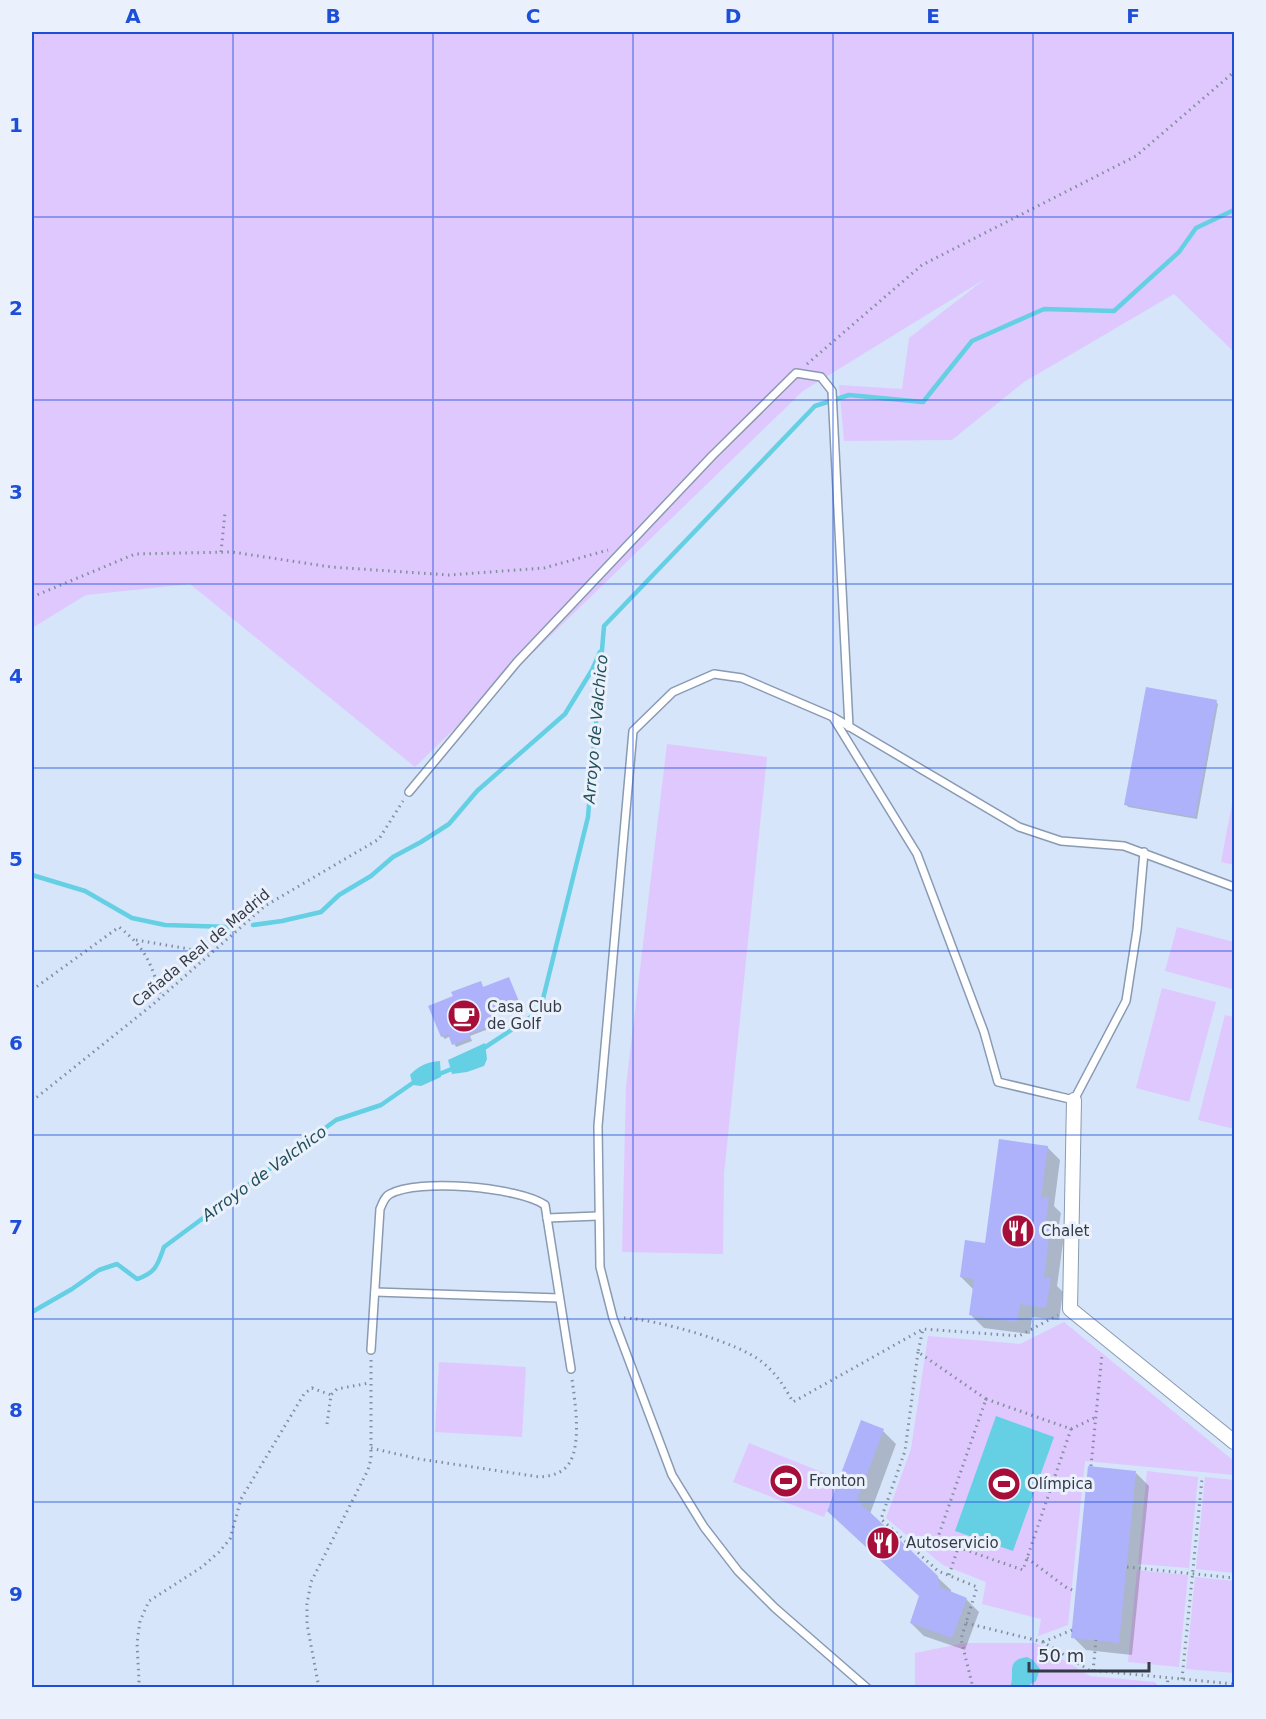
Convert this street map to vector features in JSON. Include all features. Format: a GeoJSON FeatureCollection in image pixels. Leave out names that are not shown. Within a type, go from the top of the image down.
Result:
{"type":"FeatureCollection","features":[{"type":"Feature","properties":{"kind":"street"},"geometry":{"type":"LineString","coordinates":[[1074,1100],[1070,1309],[1234,1442]]}},
{"type":"Feature","properties":{"kind":"lane"},"geometry":{"type":"LineString","coordinates":[[410,792],[517,662],[711,456],[796,373],[821,377],[832,391],[849,727]]}},
{"type":"Feature","properties":{"kind":"lane"},"geometry":{"type":"LineString","coordinates":[[867,1688],[775,1608],[738,1571],[704,1527],[672,1475],[613,1318],[600,1267],[598,1126],[633,731],[673,692],[714,674],[742,678],[833,717],[1018,827],[1061,841],[1124,846],[1234,887]]}},
{"type":"Feature","properties":{"kind":"lane"},"geometry":{"type":"LineString","coordinates":[[833,717],[917,854],[984,1032],[998,1082],[1074,1100],[1126,1001],[1137,930],[1144,852]]}},
{"type":"Feature","properties":{"kind":"lane"},"geometry":{"type":"LineString","coordinates":[[371,1350],[380,1209],[387,1196],[400,1189],[416,1187],[471,1187],[517,1193],[536,1199],[545,1205],[571,1369]]}},
{"type":"Feature","properties":{"kind":"lane"},"geometry":{"type":"LineString","coordinates":[[547,1218],[598,1216]]}},
{"type":"Feature","properties":{"kind":"lane"},"geometry":{"type":"LineString","coordinates":[[375,1292],[559,1298]]}},
{"type":"Feature","properties":{"kind":"path"},"geometry":{"type":"LineString","coordinates":[[796,373],[922,265],[1136,156],[1234,72]]}},
{"type":"Feature","properties":{"kind":"path"},"geometry":{"type":"LineString","coordinates":[[221,552],[225,513]]}},
{"type":"Feature","properties":{"kind":"path"},"geometry":{"type":"LineString","coordinates":[[32,597],[135,554],[232,552],[331,567],[449,575],[544,568],[631,542]]}},
{"type":"Feature","properties":{"kind":"path","name":"Cañada Real de Madrid"},"geometry":{"type":"LineString","coordinates":[[32,1101],[161,997],[265,906],[379,839],[410,792]]}},
{"type":"Feature","properties":{"kind":"path"},"geometry":{"type":"LineString","coordinates":[[32,990],[119,927],[136,940],[153,969],[161,997]]}},
{"type":"Feature","properties":{"kind":"path"},"geometry":{"type":"LineString","coordinates":[[136,940],[212,952]]}},
{"type":"Feature","properties":{"kind":"path"},"geometry":{"type":"LineString","coordinates":[[613,1318],[634,1318],[670,1326],[738,1348],[760,1360],[780,1379],[793,1402],[923,1329],[1019,1336],[1070,1309]]}},
{"type":"Feature","properties":{"kind":"path"},"geometry":{"type":"LineString","coordinates":[[923,1329],[905,1451],[881,1519],[938,1571],[977,1587],[961,1638],[973,1688]]}},
{"type":"Feature","properties":{"kind":"path"},"geometry":{"type":"LineString","coordinates":[[1091,1466],[1104,1337]]}},
{"type":"Feature","properties":{"kind":"path"},"geometry":{"type":"LineString","coordinates":[[319,1688],[307,1624],[307,1604],[311,1582],[371,1460],[369,1383],[371,1350]]}},
{"type":"Feature","properties":{"kind":"path"},"geometry":{"type":"LineString","coordinates":[[918,1352],[986,1400],[1071,1429],[1095,1418]]}},
{"type":"Feature","properties":{"kind":"path"},"geometry":{"type":"LineString","coordinates":[[371,1448],[419,1459],[540,1477],[554,1474],[565,1469],[572,1455],[578,1428],[571,1369]]}},
{"type":"Feature","properties":{"kind":"path"},"geometry":{"type":"LineString","coordinates":[[327,1424],[331,1395],[337,1389],[369,1383]]}},
{"type":"Feature","properties":{"kind":"path"},"geometry":{"type":"LineString","coordinates":[[137,1688],[139,1681],[137,1643],[140,1621],[149,1601],[202,1567],[230,1539],[241,1499],[304,1394],[312,1388],[331,1395]]}},
{"type":"Feature","properties":{"kind":"path"},"geometry":{"type":"LineString","coordinates":[[986,1400],[937,1540],[958,1548],[1023,1570],[1071,1429]]}},
{"type":"Feature","properties":{"kind":"path"},"geometry":{"type":"LineString","coordinates":[[1182,1679],[1202,1479]]}},
{"type":"Feature","properties":{"kind":"path"},"geometry":{"type":"LineString","coordinates":[[1054,1480],[1090,1487]]}},
{"type":"Feature","properties":{"kind":"path"},"geometry":{"type":"LineString","coordinates":[[949,1575],[958,1548]]}},
{"type":"Feature","properties":{"kind":"path"},"geometry":{"type":"LineString","coordinates":[[1027,1558],[1067,1588],[1076,1591]]}},
{"type":"Feature","properties":{"kind":"path"},"geometry":{"type":"LineString","coordinates":[[1127,1567],[1234,1578]]}},
{"type":"Feature","properties":{"kind":"path"},"geometry":{"type":"LineString","coordinates":[[966,1623],[1042,1642],[1092,1671],[1234,1684]]}},
{"type":"Feature","properties":{"kind":"path"},"geometry":{"type":"LineString","coordinates":[[1042,1642],[1072,1630]]}},
{"type":"Feature","properties":{"kind":"path"},"geometry":{"type":"LineString","coordinates":[[1092,1671],[1096,1640]]}},
{"type":"Feature","properties":{"kind":"path"},"geometry":{"type":"LineString","coordinates":[[1167,1688],[1168,1678]]}},
{"type":"Feature","properties":{"kind":"shaded area"},"geometry":{"type":"Polygon","coordinates":[[[32,32],[1234,32],[1234,352],[1174,294],[1024,382],[952,440],[844,441],[839,385],[902,389],[909,338],[985,279],[803,391],[415,767],[190,584],[86,595],[32,628],[32,32]]]}},
{"type":"Feature","properties":{"kind":"shaded area"},"geometry":{"type":"Polygon","coordinates":[[[667,744],[767,757],[724,1174],[723,1254],[622,1252],[626,1086],[667,744]]]}},
{"type":"Feature","properties":{"kind":"shaded area"},"geometry":{"type":"Polygon","coordinates":[[[1234,793],[1234,865],[1221,862],[1234,793]]]}},
{"type":"Feature","properties":{"kind":"shaded area"},"geometry":{"type":"Polygon","coordinates":[[[1177,927],[1234,942],[1232,989],[1165,971],[1177,927]]]}},
{"type":"Feature","properties":{"kind":"shaded area"},"geometry":{"type":"Polygon","coordinates":[[[1162,988],[1216,1002],[1189,1102],[1136,1088],[1162,988]]]}},
{"type":"Feature","properties":{"kind":"shaded area"},"geometry":{"type":"Polygon","coordinates":[[[1225,1015],[1234,1017],[1234,1129],[1198,1120],[1225,1015]]]}},
{"type":"Feature","properties":{"kind":"shaded area"},"geometry":{"type":"Polygon","coordinates":[[[1064,1322],[1234,1461],[1234,1475],[1085,1461],[1068,1625],[1038,1636],[1041,1619],[982,1604],[986,1582],[943,1565],[886,1518],[911,1449],[928,1336],[1020,1344],[1064,1322]]]}},
{"type":"Feature","properties":{"kind":"shaded area"},"geometry":{"type":"Polygon","coordinates":[[[439,1362],[526,1367],[522,1437],[435,1432],[439,1362]]]}},
{"type":"Feature","properties":{"kind":"shaded area","name":"Fronton"},"geometry":{"type":"Polygon","coordinates":[[[749,1443],[839,1479],[824,1517],[733,1482],[749,1443]]]}},
{"type":"Feature","properties":{"kind":"shaded area"},"geometry":{"type":"Polygon","coordinates":[[[1147,1471],[1198,1477],[1189,1568],[1138,1564],[1147,1471]]]}},
{"type":"Feature","properties":{"kind":"shaded area"},"geometry":{"type":"Polygon","coordinates":[[[1205,1477],[1234,1480],[1234,1573],[1196,1569],[1205,1477]]]}},
{"type":"Feature","properties":{"kind":"shaded area"},"geometry":{"type":"Polygon","coordinates":[[[1137,1570],[1188,1575],[1179,1667],[1128,1662],[1137,1570]]]}},
{"type":"Feature","properties":{"kind":"shaded area"},"geometry":{"type":"Polygon","coordinates":[[[1195,1577],[1234,1581],[1234,1673],[1186,1669],[1195,1577]]]}},
{"type":"Feature","properties":{"kind":"shaded area"},"geometry":{"type":"Polygon","coordinates":[[[965,1643],[1036,1643],[1090,1676],[1155,1682],[1159,1687],[915,1687],[915,1653],[965,1643]]]}},
{"type":"Feature","properties":{"kind":"water"},"geometry":{"type":"Polygon","coordinates":[[[485,1043],[487,1059],[484,1066],[452,1074],[448,1060],[485,1043]]]}},
{"type":"Feature","properties":{"kind":"water"},"geometry":{"type":"Polygon","coordinates":[[[440,1061],[441,1077],[421,1086],[413,1085],[410,1075],[413,1072],[423,1065],[440,1061]]]}},
{"type":"Feature","properties":{"kind":"water","name":"Olímpica"},"geometry":{"type":"Polygon","coordinates":[[[996,1416],[1054,1437],[1013,1551],[955,1531],[996,1416]]]}},
{"type":"Feature","properties":{"kind":"water"},"geometry":{"type":"Polygon","coordinates":[[[1027,1657],[1033,1660],[1040,1669],[1036,1681],[1026,1687],[1010,1687],[1013,1664],[1027,1657]]]}},
{"type":"Feature","properties":{"kind":"building"},"geometry":{"type":"Polygon","coordinates":[[[1146,687],[1217,700],[1195,817],[1124,805],[1146,687]]]}},
{"type":"Feature","properties":{"kind":"building","name":"Casa Club de Golf"},"geometry":{"type":"Polygon","coordinates":[[[509,977],[518,999],[492,1009],[498,1023],[469,1034],[470,1038],[452,1045],[448,1034],[441,1037],[428,1006],[453,996],[451,992],[481,981],[483,987],[509,977]]]}},
{"type":"Feature","properties":{"kind":"building","name":"Chalet"},"geometry":{"type":"Polygon","coordinates":[[[999,1139],[1048,1146],[1041,1197],[1049,1198],[1046,1221],[1051,1222],[1044,1277],[1051,1278],[1046,1308],[1020,1304],[1017,1322],[969,1315],[974,1279],[960,1277],[965,1240],[985,1243],[999,1139]]]}},
{"type":"Feature","properties":{"kind":"building","name":"Autoservicio"},"geometry":{"type":"Polygon","coordinates":[[[861,1420],[884,1429],[857,1500],[938,1576],[940,1587],[967,1598],[952,1638],[910,1623],[919,1596],[827,1511],[861,1420]]]}},
{"type":"Feature","properties":{"kind":"building"},"geometry":{"type":"Polygon","coordinates":[[[1088,1466],[1136,1471],[1119,1643],[1071,1638],[1088,1466]]]}},
{"type":"Feature","properties":{"kind":"waterway","name":"Arroyo de Valchico"},"geometry":{"type":"LineString","coordinates":[[481,1050],[540,1011],[588,817],[604,626],[815,406],[849,395],[923,402],[972,341],[1044,309],[1114,311],[1179,252],[1196,228],[1234,210]]}},
{"type":"Feature","properties":{"kind":"waterway"},"geometry":{"type":"LineString","coordinates":[[253,925],[321,912],[339,895],[371,876],[393,857],[449,824],[477,791],[565,714],[592,670],[600,652]]}},
{"type":"Feature","properties":{"kind":"waterway"},"geometry":{"type":"LineString","coordinates":[[32,875],[85,891],[132,918],[165,925],[231,927]]}},
{"type":"Feature","properties":{"kind":"waterway","name":"Arroyo de Valchico"},"geometry":{"type":"LineString","coordinates":[[437,1075],[454,1068]]}},
{"type":"Feature","properties":{"kind":"waterway","name":"Arroyo de Valchico"},"geometry":{"type":"LineString","coordinates":[[32,1312],[99,1270],[117,1264],[137,1279],[148,1274],[158,1263],[164,1247],[336,1120],[381,1105],[417,1080]]}},
{"type":"Feature","properties":{"kind":"place","name":"Casa Club de Golf"},"geometry":{"type":"Point","coordinates":[464,1016]}},
{"type":"Feature","properties":{"kind":"place","name":"Chalet"},"geometry":{"type":"Point","coordinates":[1018,1231]}},
{"type":"Feature","properties":{"kind":"place","name":"Fronton"},"geometry":{"type":"Point","coordinates":[786,1481]}},
{"type":"Feature","properties":{"kind":"place","name":"Olímpica"},"geometry":{"type":"Point","coordinates":[1004,1484]}},
{"type":"Feature","properties":{"kind":"place","name":"Autoservicio"},"geometry":{"type":"Point","coordinates":[883,1543]}}]}
